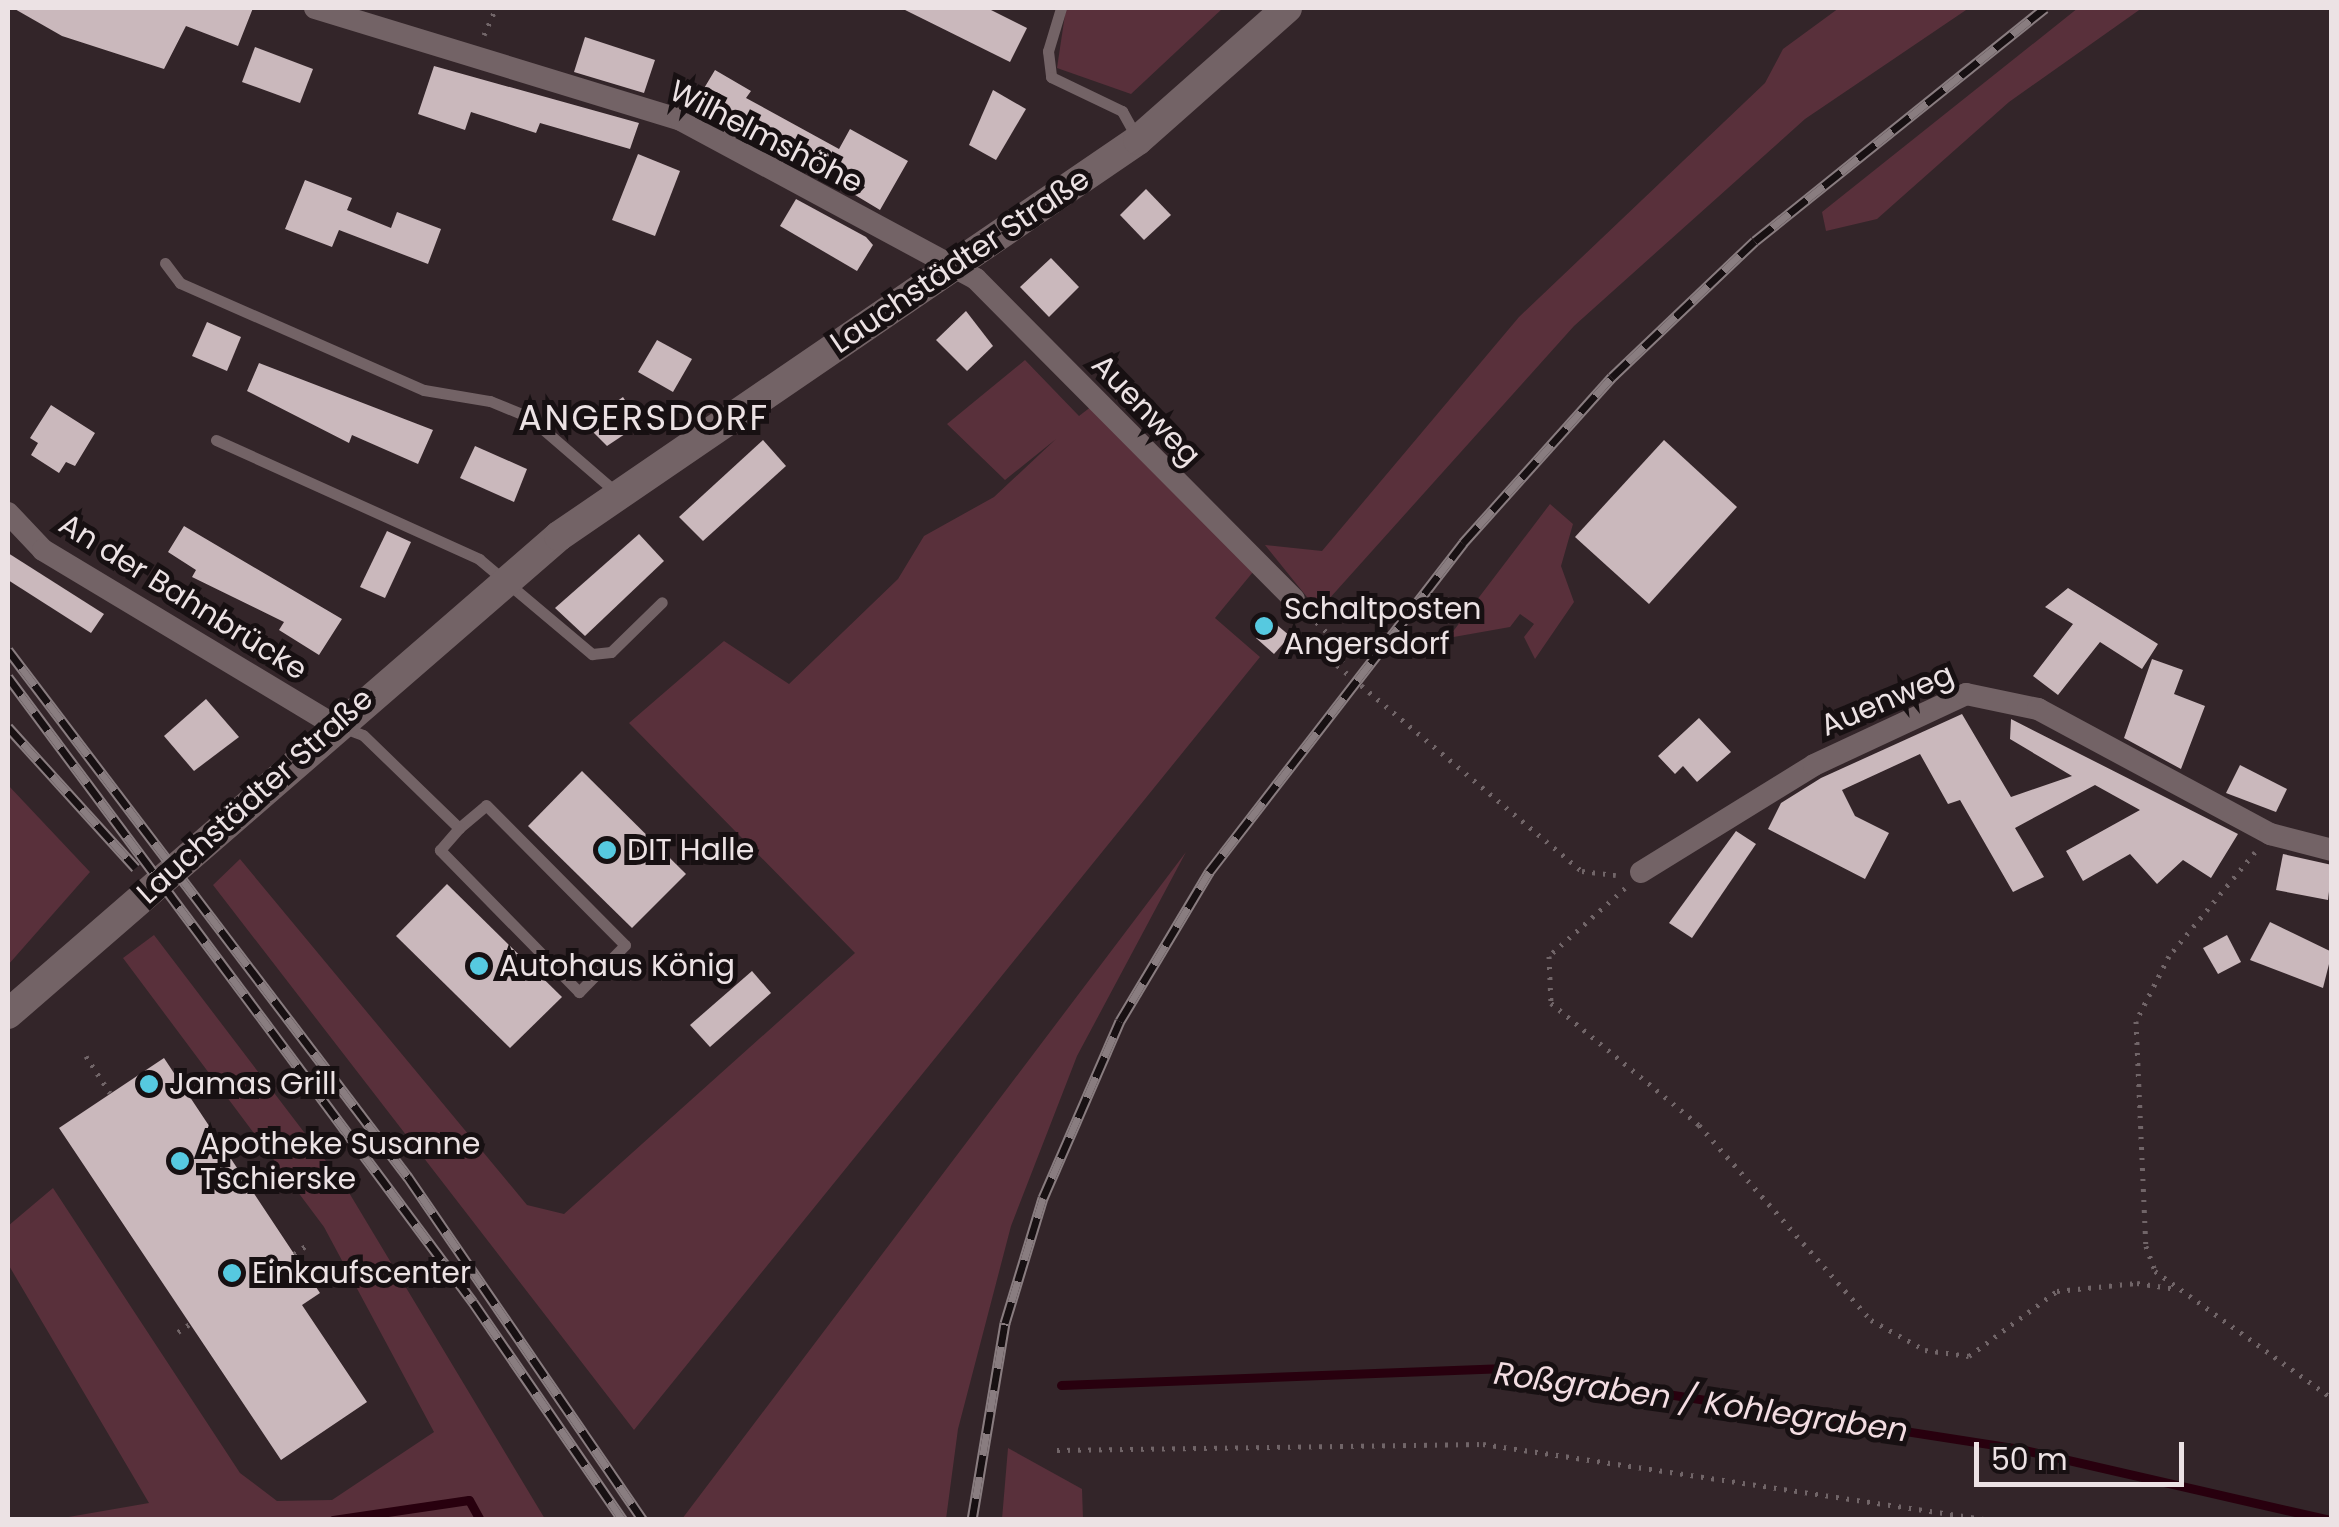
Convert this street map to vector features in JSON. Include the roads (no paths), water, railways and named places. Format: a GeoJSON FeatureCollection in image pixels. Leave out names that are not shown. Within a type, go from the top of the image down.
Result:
{"type":"FeatureCollection","features":[{"type":"Feature","properties":{"kind":"main road","name":"Lauchstädter Straße"},"geometry":{"type":"LineString","coordinates":[[8,1014],[333,724],[504,580],[617,493],[1138,140],[1286,8]]}},
{"type":"Feature","properties":{"kind":"street","name":"Wilhelmshöhe"},"geometry":{"type":"LineString","coordinates":[[315,8],[680,120],[953,268]]}},
{"type":"Feature","properties":{"kind":"street","name":"Auenweg"},"geometry":{"type":"LineString","coordinates":[[953,268],[976,279],[1294,599]]}},
{"type":"Feature","properties":{"kind":"street","name":"An der Bahnbrücke"},"geometry":{"type":"LineString","coordinates":[[8,513],[43,550],[333,724]]}},
{"type":"Feature","properties":{"kind":"street","name":"Auenweg"},"geometry":{"type":"LineString","coordinates":[[1642,872],[1814,764],[1966,694],[2038,709],[2270,834],[2332,850]]}},
{"type":"Feature","properties":{"kind":"lane"},"geometry":{"type":"LineString","coordinates":[[1060,8],[1048,52],[1051,77],[1122,111],[1138,140]]}},
{"type":"Feature","properties":{"kind":"lane"},"geometry":{"type":"LineString","coordinates":[[165,263],[180,283],[371,368],[529,418],[617,493]]}},
{"type":"Feature","properties":{"kind":"lane"},"geometry":{"type":"LineString","coordinates":[[216,440],[480,558],[592,654],[611,652],[662,602]]}},
{"type":"Feature","properties":{"kind":"lane"},"geometry":{"type":"LineString","coordinates":[[333,724],[363,735],[459,828]]}},
{"type":"Feature","properties":{"kind":"lane"},"geometry":{"type":"LineString","coordinates":[[486,805],[625,945],[579,992],[440,850],[459,828],[486,805]]}},
{"type":"Feature","properties":{"kind":"waterway","name":"Roßgraben / Kohlegraben"},"geometry":{"type":"LineString","coordinates":[[1061,1385],[1500,1368],[2020,1449],[2331,1520]]}},
{"type":"Feature","properties":{"kind":"waterway","name":"Roßgraben / Kohlegraben"},"geometry":{"type":"LineString","coordinates":[[333,1520],[469,1500],[480,1520]]}},
{"type":"Feature","properties":{"kind":"railway"},"geometry":{"type":"LineString","coordinates":[[972,1520],[1005,1323],[1043,1198],[1120,1021],[1209,872],[1463,543],[1612,377],[1755,241],[2045,8]]}},
{"type":"Feature","properties":{"kind":"railway"},"geometry":{"type":"LineString","coordinates":[[8,650],[408,1177],[643,1520]]}},
{"type":"Feature","properties":{"kind":"railway"},"geometry":{"type":"LineString","coordinates":[[8,677],[473,1302],[623,1520]]}},
{"type":"Feature","properties":{"kind":"railway"},"geometry":{"type":"LineString","coordinates":[[8,727],[136,868]]}},
{"type":"Feature","properties":{"kind":"place","name":"Schaltposten Angersdorf"},"geometry":{"type":"Point","coordinates":[1264,626]}},
{"type":"Feature","properties":{"kind":"place","name":"DIT Halle"},"geometry":{"type":"Point","coordinates":[607,850]}},
{"type":"Feature","properties":{"kind":"place","name":"Autohaus König"},"geometry":{"type":"Point","coordinates":[479,966]}},
{"type":"Feature","properties":{"kind":"place","name":"Jamas Grill"},"geometry":{"type":"Point","coordinates":[149,1084]}},
{"type":"Feature","properties":{"kind":"place","name":"Apotheke Susanne Tschierske"},"geometry":{"type":"Point","coordinates":[180,1161]}},
{"type":"Feature","properties":{"kind":"place","name":"Einkaufscenter"},"geometry":{"type":"Point","coordinates":[232,1273]}},
{"type":"Feature","properties":{"kind":"district","name":"ANGERSDORF"},"geometry":{"type":"Point","coordinates":[644,418]}}]}
